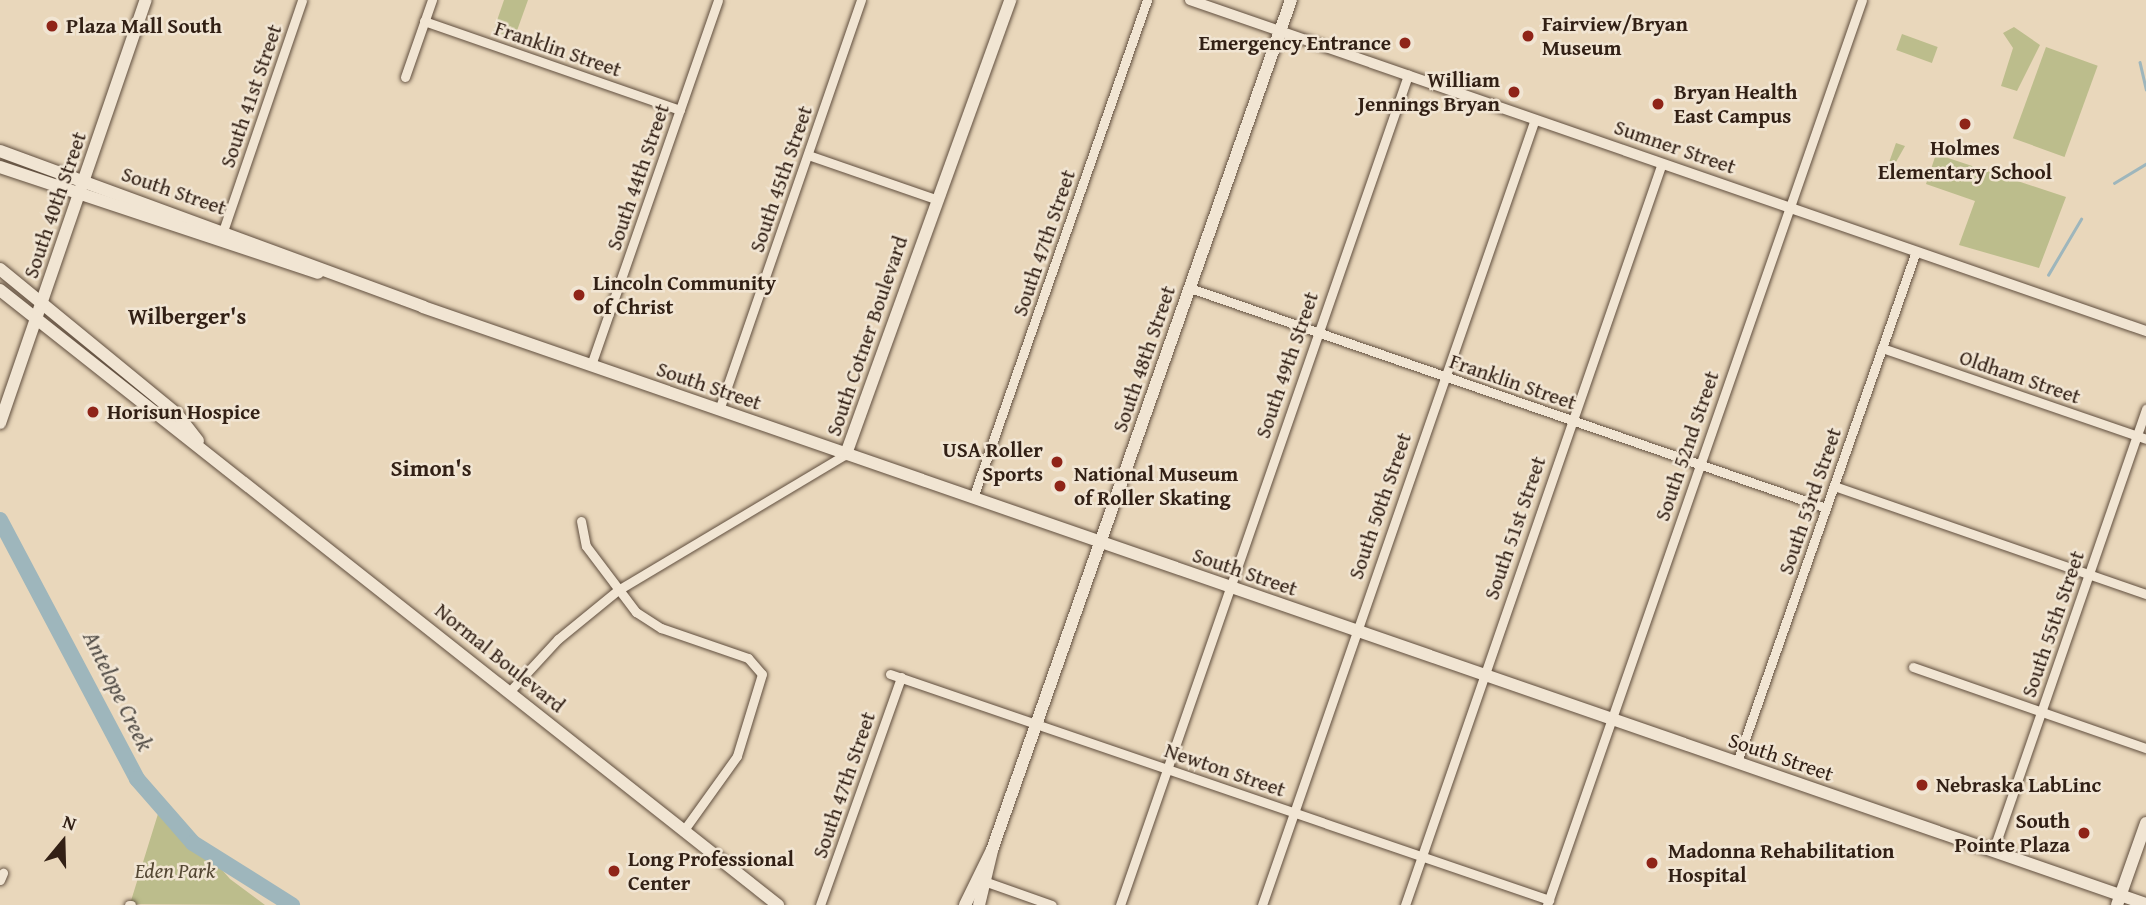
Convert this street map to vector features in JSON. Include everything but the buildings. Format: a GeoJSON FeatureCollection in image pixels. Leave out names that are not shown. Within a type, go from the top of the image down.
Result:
{"type":"FeatureCollection","features":[{"type":"Feature","properties":{"kind":"main road","name":"South 40th Street"},"geometry":{"type":"LineString","coordinates":[[0,423],[146,0]]}},
{"type":"Feature","properties":{"kind":"main road","name":"South Cotner Boulevard"},"geometry":{"type":"LineString","coordinates":[[846,454],[935,199],[1010,0]]}},
{"type":"Feature","properties":{"kind":"main road","name":"South 48th Street"},"geometry":{"type":"LineString","coordinates":[[965,905],[981,880],[992,850],[1291,0]]}},
{"type":"Feature","properties":{"kind":"main road","name":"South Street"},"geometry":{"type":"LineString","coordinates":[[0,151],[223,229],[332,275]]}},
{"type":"Feature","properties":{"kind":"main road","name":"South Street"},"geometry":{"type":"LineString","coordinates":[[0,167],[219,243],[332,275],[1993,851],[2119,900],[2146,904]]}},
{"type":"Feature","properties":{"kind":"main road","name":"Normal Boulevard"},"geometry":{"type":"LineString","coordinates":[[0,269],[41,306],[177,414],[199,442]]}},
{"type":"Feature","properties":{"kind":"main road","name":"Normal Boulevard"},"geometry":{"type":"LineString","coordinates":[[0,290],[162,422],[199,442],[778,905]]}},
{"type":"Feature","properties":{"kind":"main road"},"geometry":{"type":"LineString","coordinates":[[2119,900],[2146,823]]}},
{"type":"Feature","properties":{"kind":"main road","name":"South 48th Street"},"geometry":{"type":"LineString","coordinates":[[979,905],[981,880]]}},
{"type":"Feature","properties":{"kind":"street","name":"South 41st Street"},"geometry":{"type":"LineString","coordinates":[[219,243],[302,0]]}},
{"type":"Feature","properties":{"kind":"street"},"geometry":{"type":"LineString","coordinates":[[405,77],[432,0]]}},
{"type":"Feature","properties":{"kind":"street","name":"South 44th Street"},"geometry":{"type":"LineString","coordinates":[[590,365],[718,0]]}},
{"type":"Feature","properties":{"kind":"street","name":"South 45th Street"},"geometry":{"type":"LineString","coordinates":[[719,410],[861,0]]}},
{"type":"Feature","properties":{"kind":"street","name":"South 47th Street"},"geometry":{"type":"LineString","coordinates":[[972,498],[1147,0]]}},
{"type":"Feature","properties":{"kind":"street","name":"Sumner Street"},"geometry":{"type":"LineString","coordinates":[[1191,0],[2146,331]]}},
{"type":"Feature","properties":{"kind":"street","name":"South 52nd Street"},"geometry":{"type":"LineString","coordinates":[[1548,902],[1609,718],[1862,0]]}},
{"type":"Feature","properties":{"kind":"street","name":"Franklin Street"},"geometry":{"type":"LineString","coordinates":[[424,21],[680,110]]}},
{"type":"Feature","properties":{"kind":"street","name":"South 49th Street"},"geometry":{"type":"LineString","coordinates":[[1120,905],[1228,586],[1408,75]]}},
{"type":"Feature","properties":{"kind":"street","name":"South 50th Street"},"geometry":{"type":"LineString","coordinates":[[1262,905],[1355,630],[1535,119]]}},
{"type":"Feature","properties":{"kind":"street"},"geometry":{"type":"LineString","coordinates":[[808,155],[935,199]]}},
{"type":"Feature","properties":{"kind":"street","name":"South 51st Street"},"geometry":{"type":"LineString","coordinates":[[1405,905],[1482,674],[1662,163]]}},
{"type":"Feature","properties":{"kind":"street","name":"South 53rd Street"},"geometry":{"type":"LineString","coordinates":[[1737,762],[1916,251]]}},
{"type":"Feature","properties":{"kind":"street","name":"Franklin Street"},"geometry":{"type":"LineString","coordinates":[[1190,288],[1826,508]]}},
{"type":"Feature","properties":{"kind":"street","name":"Oldham Street"},"geometry":{"type":"LineString","coordinates":[[1882,348],[2141,438]]}},
{"type":"Feature","properties":{"kind":"street","name":"South 55th Street"},"geometry":{"type":"LineString","coordinates":[[1993,851],[2089,574],[2141,438],[2146,409]]}},
{"type":"Feature","properties":{"kind":"street","name":"South Cotner Boulevard"},"geometry":{"type":"LineString","coordinates":[[510,691],[558,639],[618,590],[846,454]]}},
{"type":"Feature","properties":{"kind":"street"},"geometry":{"type":"LineString","coordinates":[[1834,486],[2146,594]]}},
{"type":"Feature","properties":{"kind":"street"},"geometry":{"type":"LineString","coordinates":[[581,521],[586,546],[618,590],[648,621],[744,656],[762,674],[737,755],[684,830]]}},
{"type":"Feature","properties":{"kind":"street"},"geometry":{"type":"LineString","coordinates":[[1913,667],[2146,748]]}},
{"type":"Feature","properties":{"kind":"street","name":"Newton Street"},"geometry":{"type":"LineString","coordinates":[[890,674],[1422,856],[1548,902]]}},
{"type":"Feature","properties":{"kind":"street","name":"South 47th Street"},"geometry":{"type":"LineString","coordinates":[[820,905],[901,677]]}},
{"type":"Feature","properties":{"kind":"street"},"geometry":{"type":"LineString","coordinates":[[981,880],[1052,905]]}},
{"type":"Feature","properties":{"kind":"green space"},"geometry":{"type":"Polygon","coordinates":[[[504,0],[528,0],[514,39],[493,32],[504,0]]]}},
{"type":"Feature","properties":{"kind":"green space"},"geometry":{"type":"Polygon","coordinates":[[[2014,27],[2040,45],[2017,91],[2001,86],[2013,48],[2003,33],[2014,27]]]}},
{"type":"Feature","properties":{"kind":"green space"},"geometry":{"type":"Polygon","coordinates":[[[1902,34],[1938,47],[1932,63],[1896,50],[1902,34]]]}},
{"type":"Feature","properties":{"kind":"green space"},"geometry":{"type":"Polygon","coordinates":[[[2046,47],[2098,66],[2065,157],[2013,138],[2046,47]]]}},
{"type":"Feature","properties":{"kind":"green space"},"geometry":{"type":"Polygon","coordinates":[[[1896,143],[1905,146],[1892,169],[1887,168],[1896,143]]]}},
{"type":"Feature","properties":{"kind":"green space"},"geometry":{"type":"Polygon","coordinates":[[[1936,154],[2066,197],[2039,268],[1959,245],[1975,201],[1926,184],[1936,154]]]}},
{"type":"Feature","properties":{"kind":"green space","name":"Eden Park"},"geometry":{"type":"Polygon","coordinates":[[[162,801],[230,879],[265,905],[130,904],[162,801]]]}},
{"type":"Feature","properties":{"kind":"waterway"},"geometry":{"type":"LineString","coordinates":[[2140,62],[2146,89]]}},
{"type":"Feature","properties":{"kind":"waterway"},"geometry":{"type":"LineString","coordinates":[[2114,183],[2146,164]]}},
{"type":"Feature","properties":{"kind":"waterway"},"geometry":{"type":"LineString","coordinates":[[2048,275],[2081,219]]}},
{"type":"Feature","properties":{"kind":"waterway","name":"Antelope Creek"},"geometry":{"type":"LineString","coordinates":[[0,520],[137,779],[193,843],[292,905]]}},
{"type":"Feature","properties":{"kind":"place","name":"Plaza Mall South"},"geometry":{"type":"Point","coordinates":[52,26]}},
{"type":"Feature","properties":{"kind":"place","name":"Fairview/Bryan Museum"},"geometry":{"type":"Point","coordinates":[1528,36]}},
{"type":"Feature","properties":{"kind":"place","name":"Emergency Entrance"},"geometry":{"type":"Point","coordinates":[1405,43]}},
{"type":"Feature","properties":{"kind":"place","name":"William Jennings Bryan"},"geometry":{"type":"Point","coordinates":[1514,92]}},
{"type":"Feature","properties":{"kind":"place","name":"Bryan Health East Campus"},"geometry":{"type":"Point","coordinates":[1658,104]}},
{"type":"Feature","properties":{"kind":"place","name":"Holmes Elementary School"},"geometry":{"type":"Point","coordinates":[1965,124]}},
{"type":"Feature","properties":{"kind":"place","name":"Lincoln Community of Christ"},"geometry":{"type":"Point","coordinates":[579,295]}},
{"type":"Feature","properties":{"kind":"place","name":"Horisun Hospice"},"geometry":{"type":"Point","coordinates":[93,412]}},
{"type":"Feature","properties":{"kind":"place","name":"USA Roller Sports"},"geometry":{"type":"Point","coordinates":[1057,462]}},
{"type":"Feature","properties":{"kind":"place","name":"National Museum of Roller Skating"},"geometry":{"type":"Point","coordinates":[1060,486]}},
{"type":"Feature","properties":{"kind":"place","name":"Nebraska LabLinc"},"geometry":{"type":"Point","coordinates":[1922,785]}},
{"type":"Feature","properties":{"kind":"place","name":"South Pointe Plaza"},"geometry":{"type":"Point","coordinates":[2084,833]}},
{"type":"Feature","properties":{"kind":"place","name":"Madonna Rehabilitation Hospital"},"geometry":{"type":"Point","coordinates":[1652,863]}},
{"type":"Feature","properties":{"kind":"place","name":"Long Professional Center"},"geometry":{"type":"Point","coordinates":[614,871]}},
{"type":"Feature","properties":{"kind":"district","name":"Wilberger's"},"geometry":{"type":"Point","coordinates":[187,316]}},
{"type":"Feature","properties":{"kind":"district","name":"Simon's"},"geometry":{"type":"Point","coordinates":[431,468]}}]}
